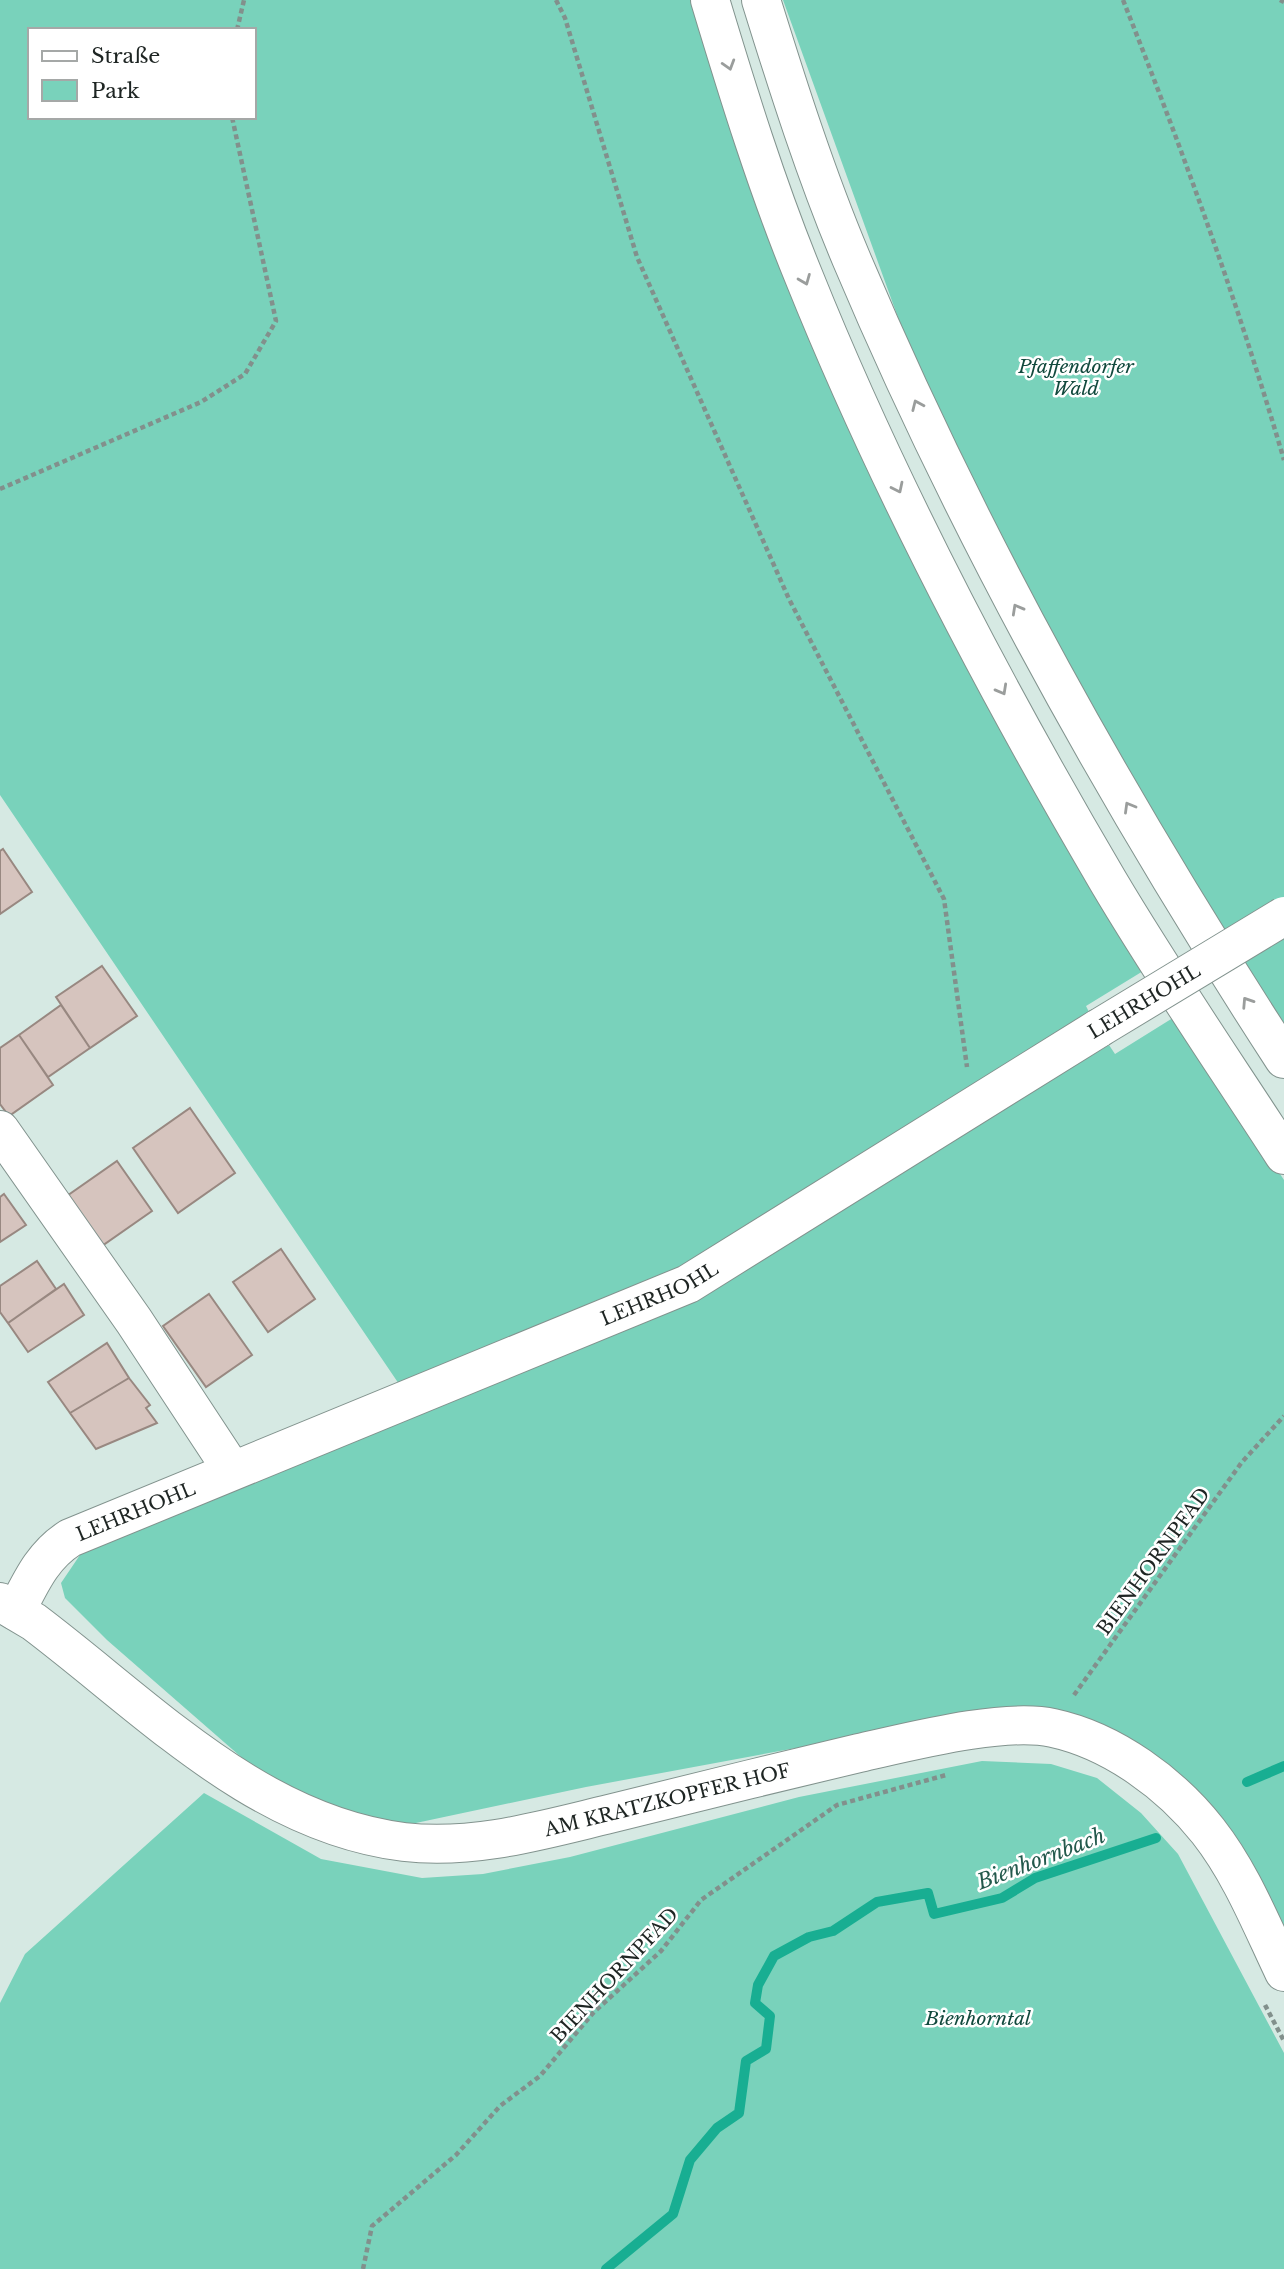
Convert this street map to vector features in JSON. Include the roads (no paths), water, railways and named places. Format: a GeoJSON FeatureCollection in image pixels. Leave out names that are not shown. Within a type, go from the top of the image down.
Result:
{"type":"FeatureCollection","features":[{"type":"Feature","properties":{"kind":"main road"},"geometry":{"type":"LineString","coordinates":[[710,0],[739,97],[803,276],[879,450],[952,598],[1109,881],[1284,1155]]}},
{"type":"Feature","properties":{"kind":"main road"},"geometry":{"type":"LineString","coordinates":[[761,0],[786,81],[851,257],[927,427],[1007,592],[1157,854],[1284,1059]]}},
{"type":"Feature","properties":{"kind":"main road","name":"LEHRHOHL"},"geometry":{"type":"LineString","coordinates":[[8,1607],[54,1548],[70,1538],[688,1284],[1284,916]]}},
{"type":"Feature","properties":{"kind":"main road"},"geometry":{"type":"LineString","coordinates":[[0,1130],[134,1321],[232,1470]]}},
{"type":"Feature","properties":{"kind":"main road","name":"AM KRATZKOPFER HOF"},"geometry":{"type":"LineString","coordinates":[[8,1607],[53,1636],[243,1784],[302,1815],[345,1829],[405,1842],[478,1842],[558,1826],[938,1735],[1051,1727],[1119,1755],[1145,1771],[1188,1808],[1209,1832],[1241,1882],[1272,1984]]}},
{"type":"Feature","properties":{"kind":"waterway","name":"Bienhornbach"},"geometry":{"type":"LineString","coordinates":[[1247,1782],[1284,1766]]}},
{"type":"Feature","properties":{"kind":"waterway","name":"Bienhornbach"},"geometry":{"type":"LineString","coordinates":[[606,2269],[673,2214],[690,2160],[717,2128],[739,2113],[746,2061],[766,2049],[770,2016],[755,2003],[758,1985],[774,1956],[809,1937],[833,1931],[877,1902],[928,1893],[934,1914],[1002,1898],[1035,1878],[1156,1838]]}},
{"type":"Feature","properties":{"kind":"park label","name":"Pfaffendorfer Wald"},"geometry":{"type":"Point","coordinates":[1076,377]}},
{"type":"Feature","properties":{"kind":"park label","name":"Bienhorntal"},"geometry":{"type":"Point","coordinates":[978,2018]}}]}
